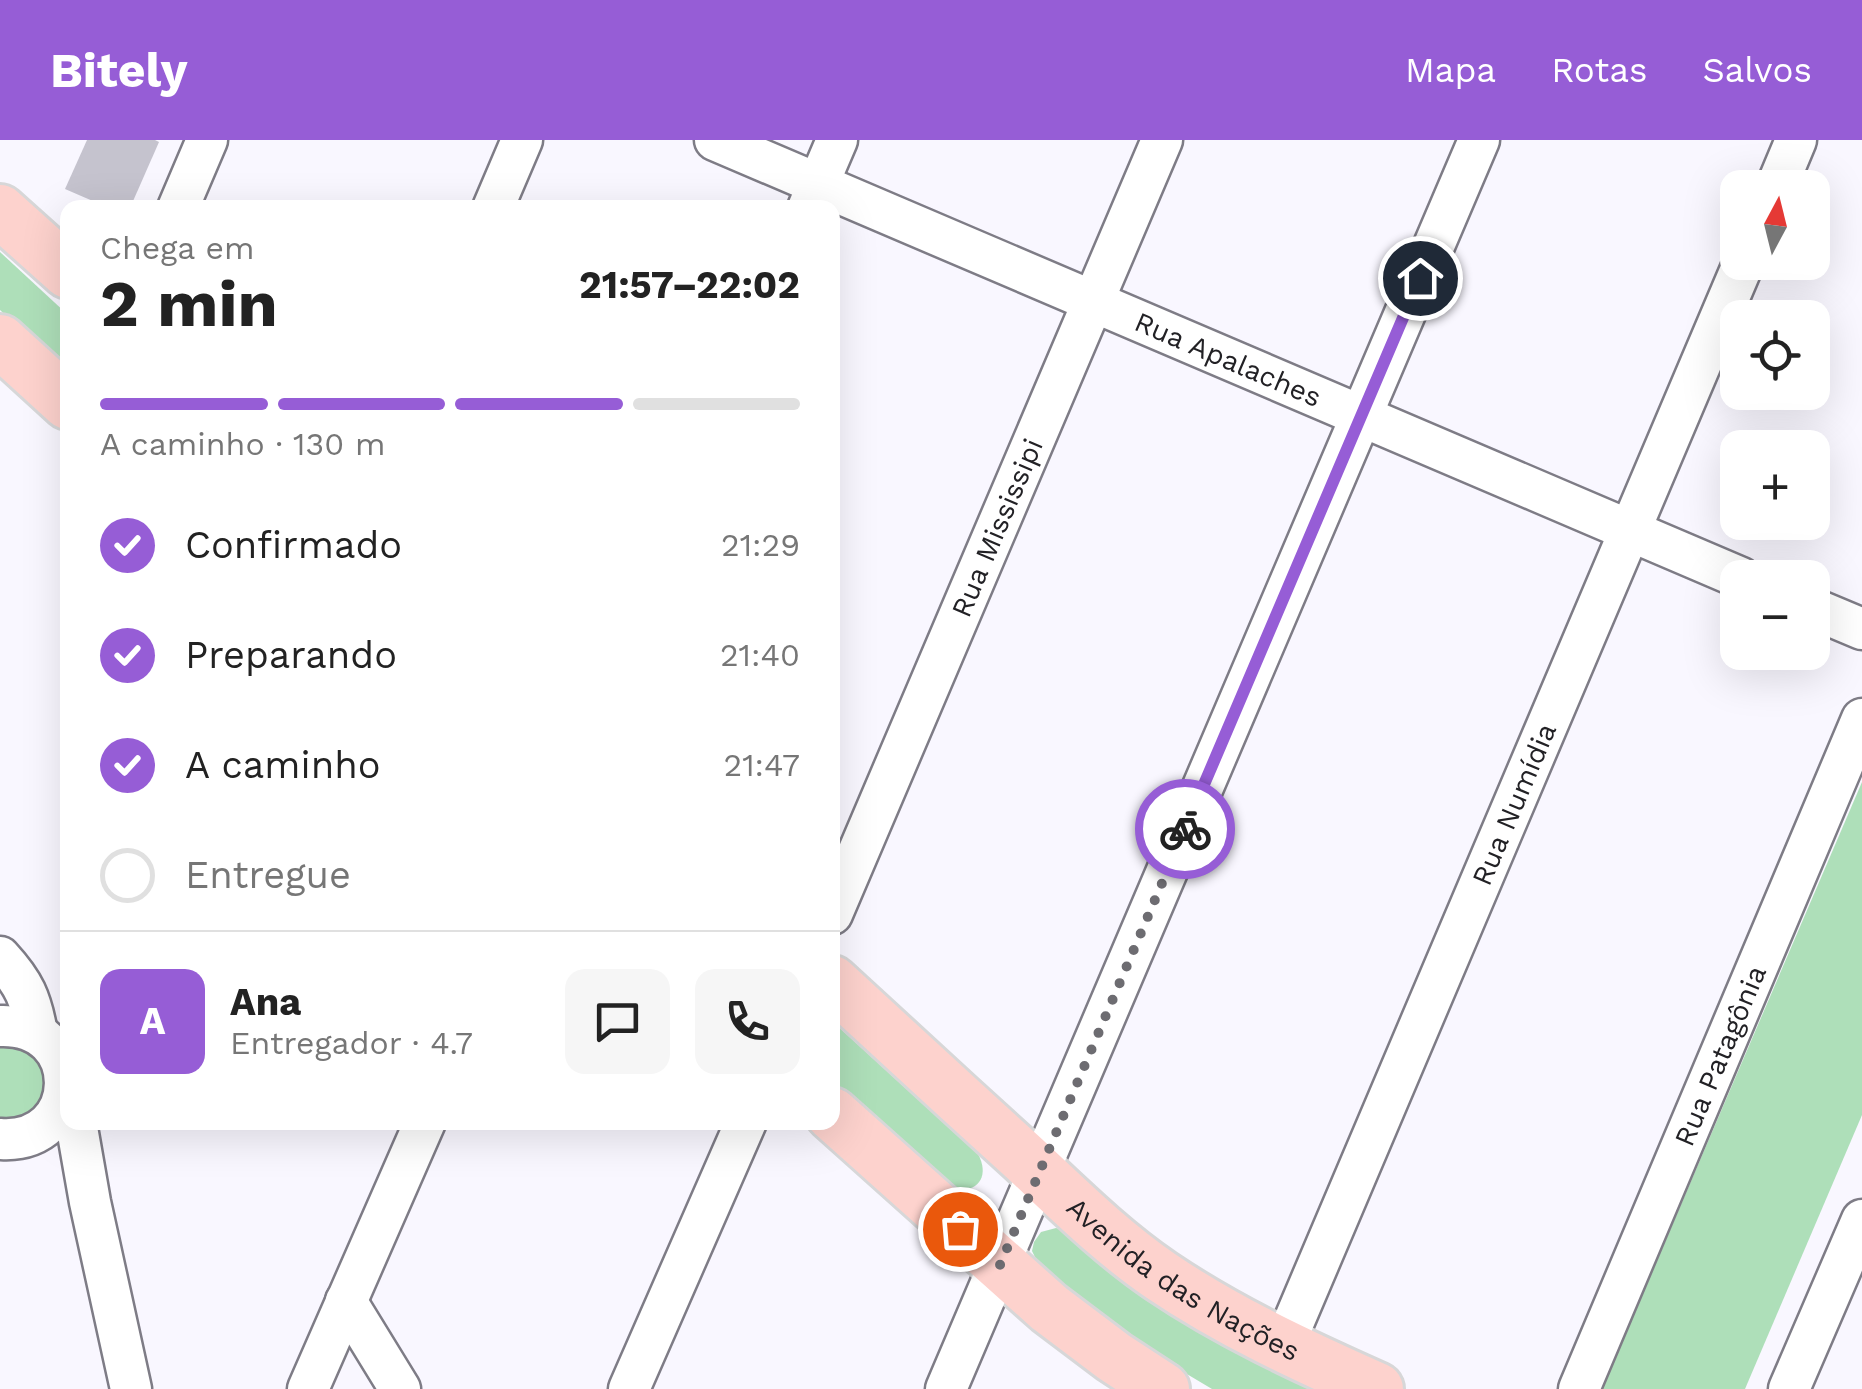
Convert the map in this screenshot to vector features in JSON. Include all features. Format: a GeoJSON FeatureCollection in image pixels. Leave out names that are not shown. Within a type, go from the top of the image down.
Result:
{"type":"FeatureCollection","features":[{"type":"Feature","properties":{"kind":"main road"},"geometry":{"type":"LineString","coordinates":[[0,210],[60,265]]}},
{"type":"Feature","properties":{"kind":"main road"},"geometry":{"type":"LineString","coordinates":[[0,341],[60,396]]}},
{"type":"Feature","properties":{"kind":"main road","name":"Avenida das Nações"},"geometry":{"type":"LineString","coordinates":[[840,989],[1116,1242],[1160,1275],[1283,1347],[1376,1389]]}},
{"type":"Feature","properties":{"kind":"main road"},"geometry":{"type":"LineString","coordinates":[[840,1121],[1049,1308],[1162,1389]]}},
{"type":"Feature","properties":{"kind":"street"},"geometry":{"type":"LineString","coordinates":[[182,200],[208,140]]}},
{"type":"Feature","properties":{"kind":"street"},"geometry":{"type":"LineString","coordinates":[[496,200],[522,140]]}},
{"type":"Feature","properties":{"kind":"street","name":"Rua Apalaches"},"geometry":{"type":"LineString","coordinates":[[715,140],[813,196]]}},
{"type":"Feature","properties":{"kind":"street"},"geometry":{"type":"LineString","coordinates":[[813,196],[837,140]]}},
{"type":"Feature","properties":{"kind":"street","name":"Rua Mississipi"},"geometry":{"type":"LineString","coordinates":[[840,895],[1162,140]]}},
{"type":"Feature","properties":{"kind":"street"},"geometry":{"type":"LineString","coordinates":[[946,1389],[1479,140]]}},
{"type":"Feature","properties":{"kind":"street"},"geometry":{"type":"LineString","coordinates":[[1784,170],[1796,140]]}},
{"type":"Feature","properties":{"kind":"street","name":"Rua Apalaches"},"geometry":{"type":"LineString","coordinates":[[840,206],[1093,302],[1720,569]]}},
{"type":"Feature","properties":{"kind":"street","name":"Rua Numídia"},"geometry":{"type":"LineString","coordinates":[[1283,1347],[1736,280]]}},
{"type":"Feature","properties":{"kind":"street"},"geometry":{"type":"LineString","coordinates":[[1830,616],[1862,629]]}},
{"type":"Feature","properties":{"kind":"street","name":"Rua Patagônia"},"geometry":{"type":"LineString","coordinates":[[1579,1389],[1862,719]]}},
{"type":"Feature","properties":{"kind":"street"},"geometry":{"type":"LineString","coordinates":[[0,958],[25,987],[37,1027],[60,1056]]}},
{"type":"Feature","properties":{"kind":"street"},"geometry":{"type":"LineString","coordinates":[[9,1139],[30,1136],[60,1111]]}},
{"type":"Feature","properties":{"kind":"street"},"geometry":{"type":"LineString","coordinates":[[75,1130],[131,1389]]}},
{"type":"Feature","properties":{"kind":"street"},"geometry":{"type":"LineString","coordinates":[[308,1389],[421,1130]]}},
{"type":"Feature","properties":{"kind":"street"},"geometry":{"type":"LineString","coordinates":[[629,1389],[742,1130]]}},
{"type":"Feature","properties":{"kind":"street"},"geometry":{"type":"LineString","coordinates":[[9,1139],[45,1150],[90,1202]]}},
{"type":"Feature","properties":{"kind":"street"},"geometry":{"type":"LineString","coordinates":[[1790,1389],[1859,1235]]}},
{"type":"Feature","properties":{"kind":"street"},"geometry":{"type":"LineString","coordinates":[[346,1302],[400,1389]]}},
{"type":"Feature","properties":{"kind":"green space"},"geometry":{"type":"Polygon","coordinates":[[[0,252],[60,308],[60,366],[0,310],[0,252]]]}},
{"type":"Feature","properties":{"kind":"green space"},"geometry":{"type":"Polygon","coordinates":[[[1862,782],[1862,1115],[1745,1389],[1602,1389],[1862,782]]]}},
{"type":"Feature","properties":{"kind":"green space"},"geometry":{"type":"Polygon","coordinates":[[[840,1028],[978,1154],[983,1172],[977,1184],[964,1190],[946,1187],[840,1088],[840,1028]]]}},
{"type":"Feature","properties":{"kind":"green space"},"geometry":{"type":"Polygon","coordinates":[[[11,1045],[39,1062],[45,1088],[31,1111],[0,1118],[0,1046],[11,1045]]]}},
{"type":"Feature","properties":{"kind":"green space"},"geometry":{"type":"Polygon","coordinates":[[[1064,1230],[1167,1311],[1252,1361],[1310,1389],[1212,1389],[1160,1358],[1097,1313],[1038,1263],[1032,1251],[1034,1242],[1041,1232],[1064,1230]]]}},
{"type":"Feature","properties":{"kind":"building"},"geometry":{"type":"Polygon","coordinates":[[[87,140],[159,142],[134,200],[90,200],[65,189],[87,140]]]}},
{"type":"Feature","properties":{"kind":"way so far"},"geometry":{"type":"LineString","coordinates":[[960,1229],[1000,1265],[1185,829]]}},
{"type":"Feature","properties":{"kind":"route"},"geometry":{"type":"LineString","coordinates":[[1185,829],[1420,278]]}}]}
